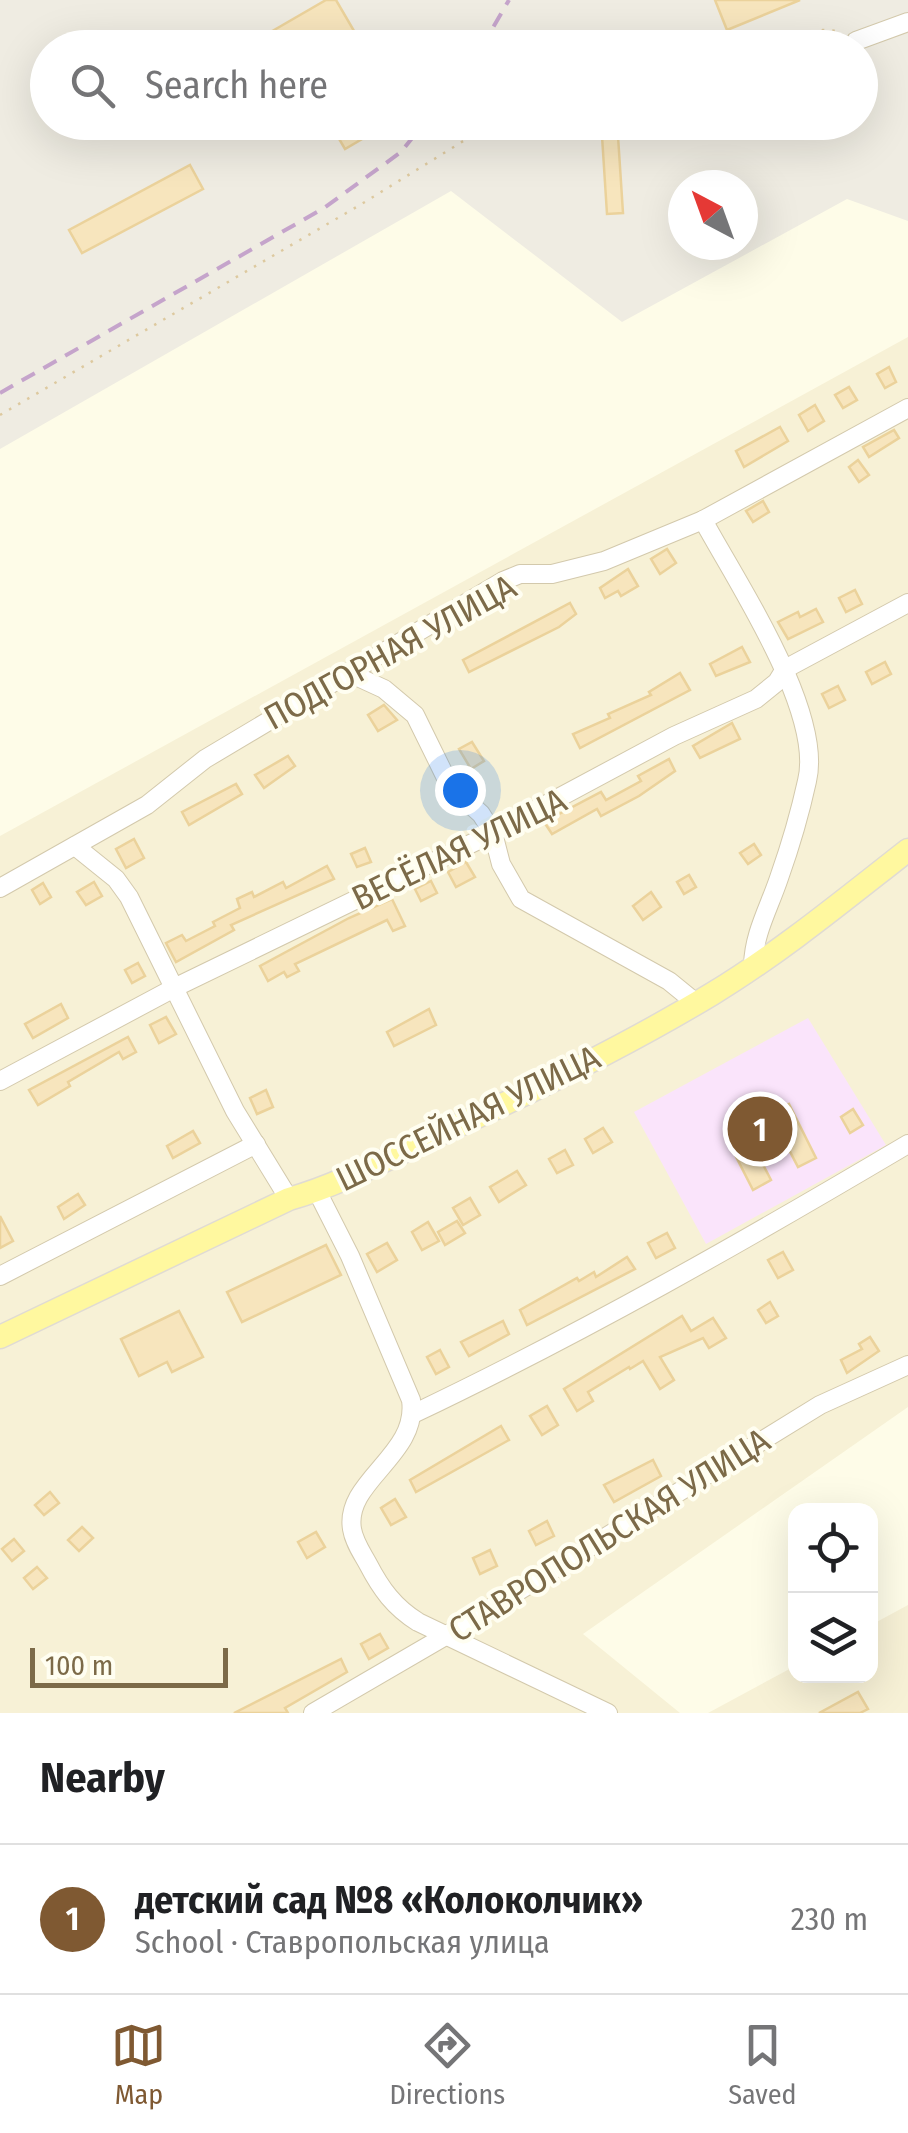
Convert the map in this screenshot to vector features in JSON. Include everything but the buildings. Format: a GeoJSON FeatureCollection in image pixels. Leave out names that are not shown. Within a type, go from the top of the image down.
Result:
{"type":"FeatureCollection","features":[{"type":"Feature","properties":{"kind":"main road","name":"ШОССЕЙНАЯ УЛИЦА"},"geometry":{"type":"LineString","coordinates":[[0,1337],[553,1079],[696,1003],[908,850]]}},
{"type":"Feature","properties":{"kind":"street"},"geometry":{"type":"LineString","coordinates":[[874,30],[908,22]]}},
{"type":"Feature","properties":{"kind":"street","name":"ПОДГОРНАЯ УЛИЦА"},"geometry":{"type":"LineString","coordinates":[[0,888],[147,805],[204,758],[504,581],[520,574],[552,574],[604,561],[703,520],[908,408]]}},
{"type":"Feature","properties":{"kind":"street"},"geometry":{"type":"LineString","coordinates":[[703,520],[785,670],[804,731],[808,778],[780,874],[754,940],[753,965]]}},
{"type":"Feature","properties":{"kind":"street","name":"ВЕСЁЛАЯ УЛИЦА"},"geometry":{"type":"LineString","coordinates":[[0,1081],[176,987],[493,832],[674,736],[756,699],[785,670],[908,603]]}},
{"type":"Feature","properties":{"kind":"street"},"geometry":{"type":"LineString","coordinates":[[347,672],[384,690],[415,715],[450,786],[481,814],[493,832],[501,864],[521,898],[669,981],[696,1003]]}},
{"type":"Feature","properties":{"kind":"street"},"geometry":{"type":"LineString","coordinates":[[75,846],[116,879],[129,896],[235,1111],[289,1199]]}},
{"type":"Feature","properties":{"kind":"street"},"geometry":{"type":"LineString","coordinates":[[0,1276],[256,1144]]}},
{"type":"Feature","properties":{"kind":"street"},"geometry":{"type":"LineString","coordinates":[[413,1414],[500,1373],[731,1248],[908,1144]]}},
{"type":"Feature","properties":{"kind":"street"},"geometry":{"type":"LineString","coordinates":[[316,1191],[396,1360],[413,1414],[410,1430],[358,1500],[351,1526],[355,1540],[391,1602],[418,1622],[601,1711]]}},
{"type":"Feature","properties":{"kind":"street","name":"СТАВРОПОЛЬСКАЯ УЛИЦА"},"geometry":{"type":"LineString","coordinates":[[313,1713],[820,1405],[908,1365]]}},
{"type":"Feature","properties":{"kind":"path"},"geometry":{"type":"LineString","coordinates":[[0,414],[464,140]]}},
{"type":"Feature","properties":{"kind":"shaded area"},"geometry":{"type":"Polygon","coordinates":[[[0,0],[908,0],[908,221],[847,199],[758,248],[758,170],[668,170],[668,260],[735,260],[622,322],[451,191],[0,449],[0,0]]]}},
{"type":"Feature","properties":{"kind":"shaded area"},"geometry":{"type":"Polygon","coordinates":[[[908,337],[908,1407],[583,1634],[680,1713],[0,1713],[0,836],[908,337]]]}},
{"type":"Feature","properties":{"kind":"shaded area"},"geometry":{"type":"Polygon","coordinates":[[[808,1018],[886,1145],[706,1244],[634,1112],[808,1018]]]}},
{"type":"Feature","properties":{"kind":"shaded area"},"geometry":{"type":"Polygon","coordinates":[[[908,1605],[908,1713],[708,1713],[788,1670],[788,1683],[878,1683],[878,1621],[908,1605]]]}},
{"type":"Feature","properties":{"kind":"railway"},"geometry":{"type":"LineString","coordinates":[[492,30],[509,0]]}},
{"type":"Feature","properties":{"kind":"railway"},"geometry":{"type":"LineString","coordinates":[[0,393],[324,208],[401,152],[411,140]]}},
{"type":"Feature","properties":{"kind":"place","name":"детский сад №8 «Колоколчик»"},"geometry":{"type":"Point","coordinates":[760,1129]}}]}
